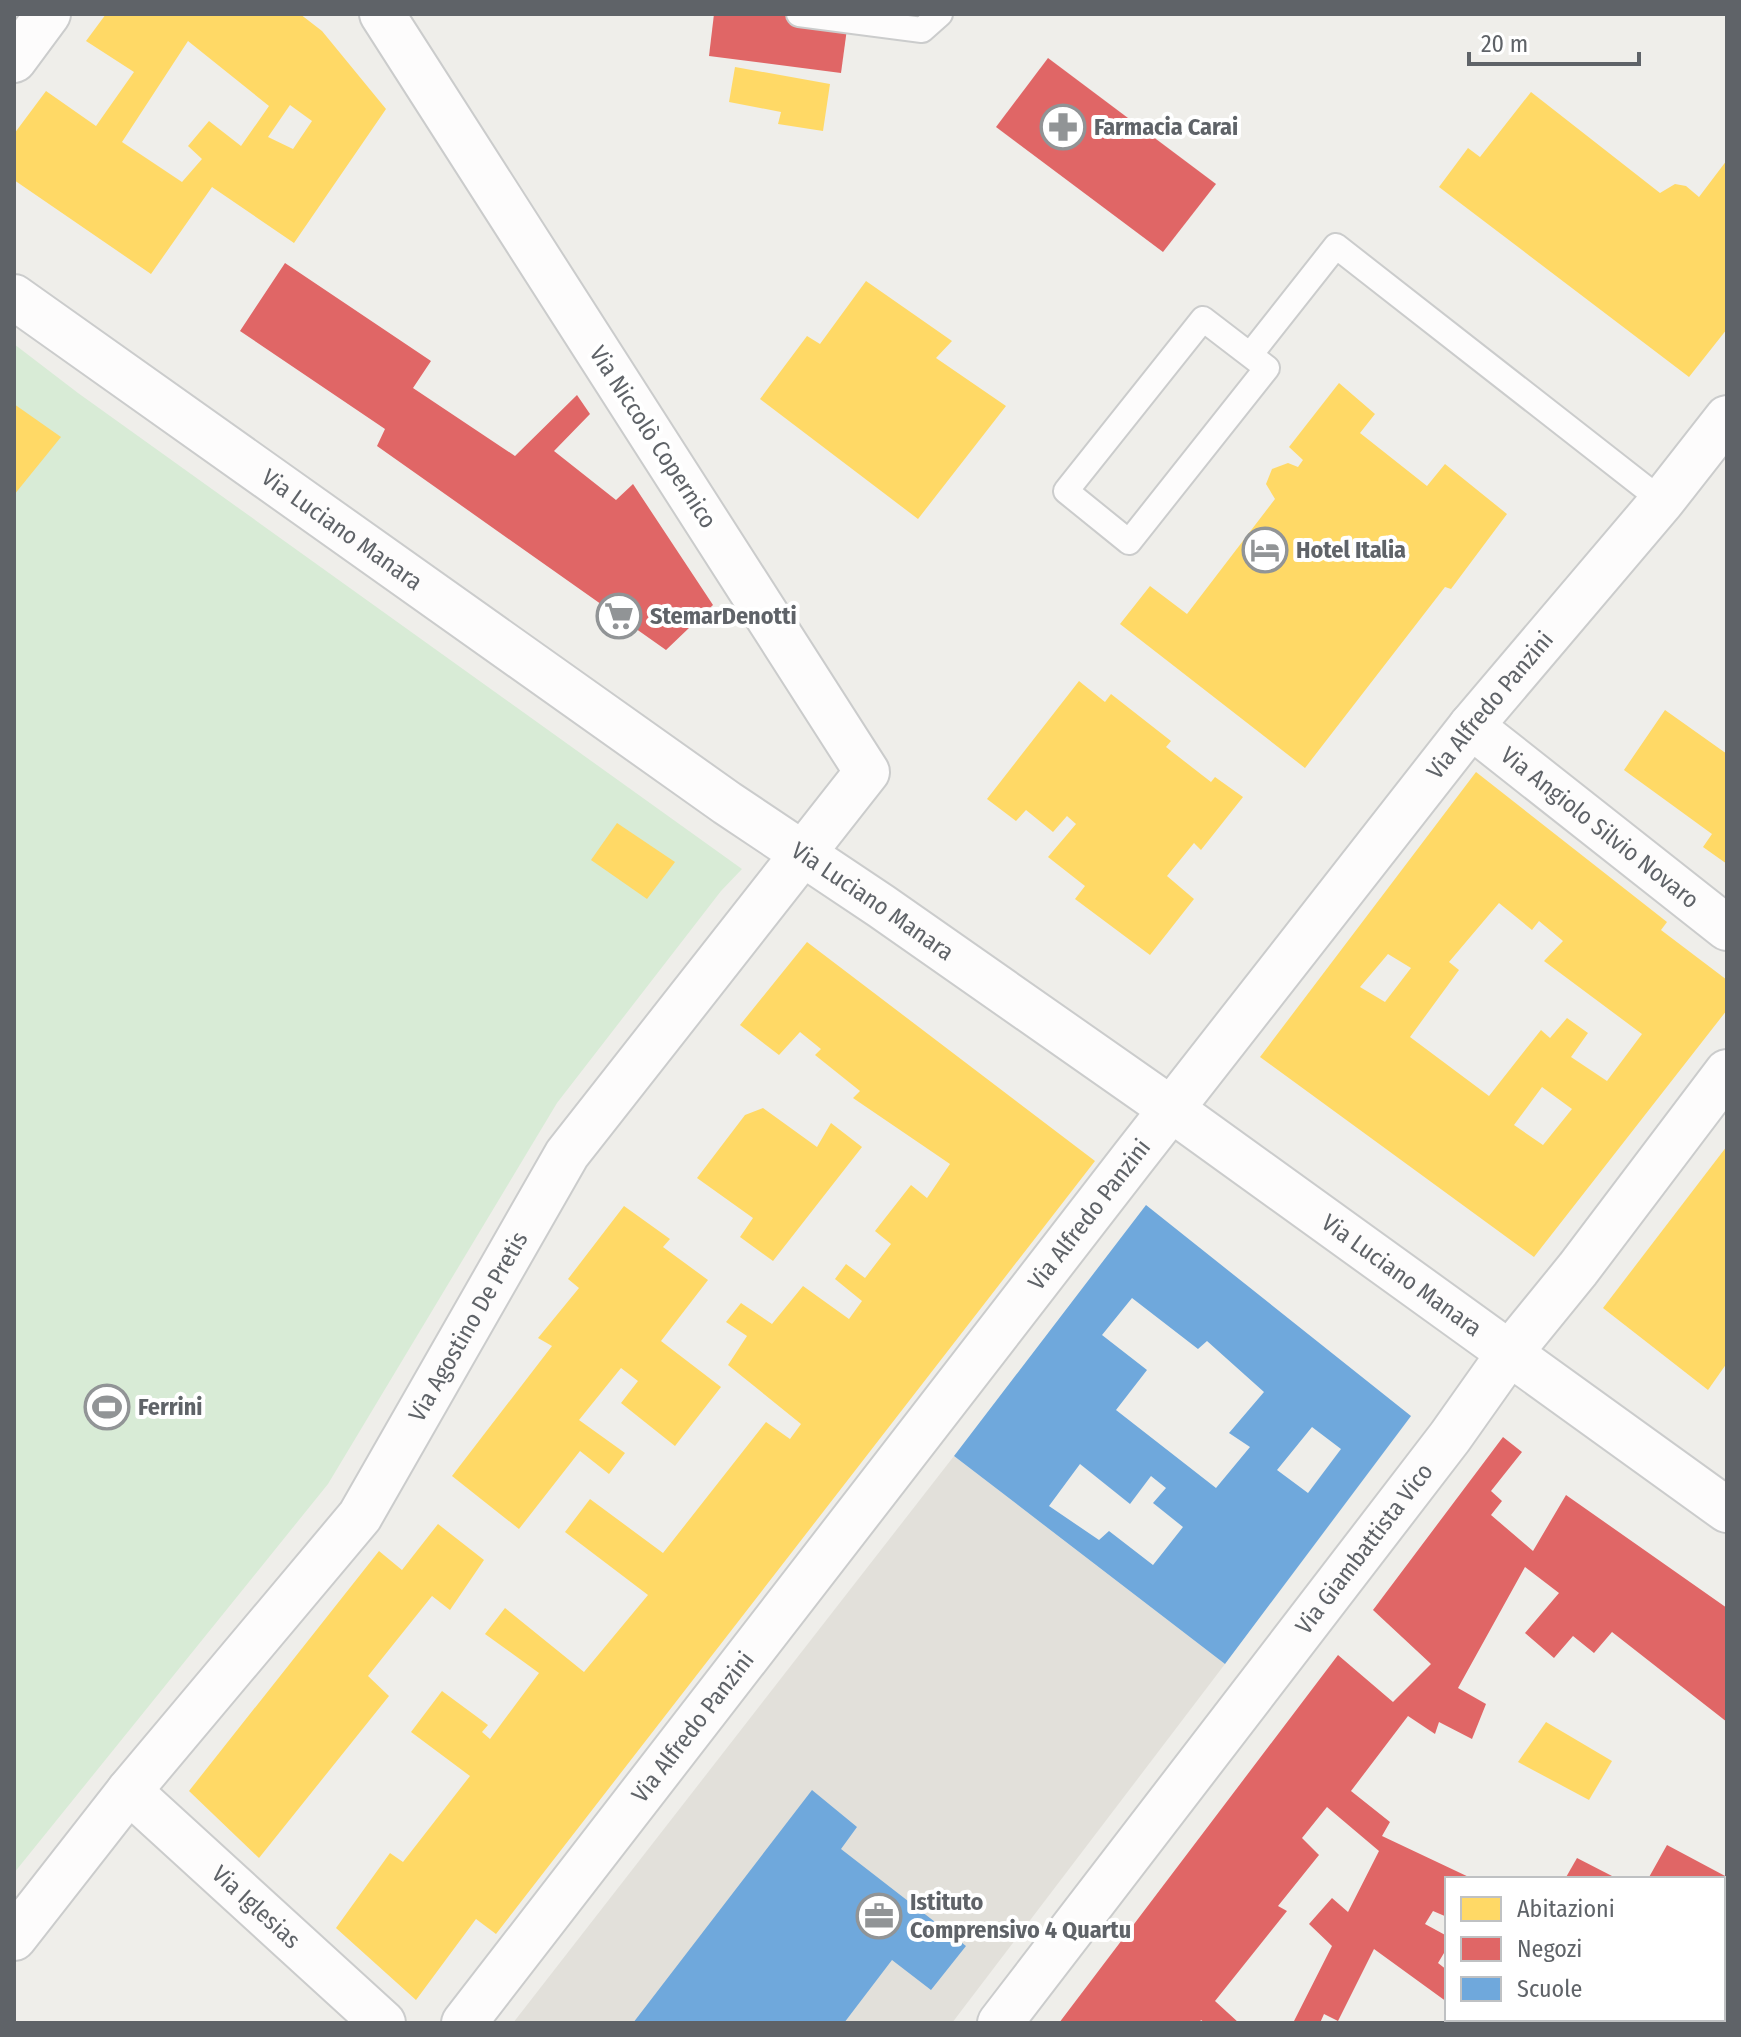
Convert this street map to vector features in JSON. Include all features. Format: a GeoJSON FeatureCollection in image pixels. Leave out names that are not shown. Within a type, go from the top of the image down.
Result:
{"type":"FeatureCollection","features":[{"type":"Feature","properties":{"kind":"street"},"geometry":{"type":"LineString","coordinates":[[14,60],[48,14]]}},
{"type":"Feature","properties":{"kind":"street","name":"Via Niccolò Copernico"},"geometry":{"type":"LineString","coordinates":[[382,14],[867,772],[800,854]]}},
{"type":"Feature","properties":{"kind":"street","name":"Via Luciano Manara"},"geometry":{"type":"LineString","coordinates":[[14,297],[800,854],[881,906],[1171,1109],[1727,1510]]}},
{"type":"Feature","properties":{"kind":"street","name":"Via Alfredo Panzini"},"geometry":{"type":"LineString","coordinates":[[464,2023],[1471,726],[1662,501],[1727,418]]}},
{"type":"Feature","properties":{"kind":"street","name":"Via Angiolo Silvio Novaro"},"geometry":{"type":"LineString","coordinates":[[1471,726],[1727,928]]}},
{"type":"Feature","properties":{"kind":"street","name":"Via Agostino De Pretis"},"geometry":{"type":"LineString","coordinates":[[14,1938],[129,1791],[360,1516],[567,1154],[800,854]]}},
{"type":"Feature","properties":{"kind":"street","name":"Via Giambattista Vico"},"geometry":{"type":"LineString","coordinates":[[1000,2023],[1727,1072]]}},
{"type":"Feature","properties":{"kind":"street","name":"Via Iglesias"},"geometry":{"type":"LineString","coordinates":[[129,1791],[383,2023]]}},
{"type":"Feature","properties":{"kind":"lane"},"geometry":{"type":"LineString","coordinates":[[799,14],[922,30],[940,14]]}},
{"type":"Feature","properties":{"kind":"lane"},"geometry":{"type":"LineString","coordinates":[[1250,355],[1336,246],[1662,501]]}},
{"type":"Feature","properties":{"kind":"lane"},"geometry":{"type":"LineString","coordinates":[[1203,319],[1250,355],[1267,368],[1129,542],[1066,491],[1203,319]]}},
{"type":"Feature","properties":{"kind":"shaded area"},"geometry":{"type":"Polygon","coordinates":[[[954,1456],[1225,1664],[952,2023],[513,2023],[954,1456]]]}},
{"type":"Feature","properties":{"kind":"green space"},"geometry":{"type":"Polygon","coordinates":[[[14,344],[742,869],[721,891],[557,1103],[328,1484],[14,1873],[14,344]]]}},
{"type":"Feature","properties":{"kind":"building: Abitazioni"},"geometry":{"type":"Polygon","coordinates":[[[106,14],[300,14],[322,31],[386,109],[294,243],[212,187],[151,274],[14,180],[14,134],[46,91],[96,126],[134,72],[86,41],[106,14]],[[188,41],[122,142],[182,182],[202,159],[188,146],[209,121],[241,146],[269,106],[188,41]],[[290,105],[268,137],[293,149],[312,121],[290,105]]]}},
{"type":"Feature","properties":{"kind":"building: Abitazioni"},"geometry":{"type":"Polygon","coordinates":[[[735,67],[830,84],[823,131],[778,124],[781,112],[729,102],[735,67]]]}},
{"type":"Feature","properties":{"kind":"building: Abitazioni"},"geometry":{"type":"Polygon","coordinates":[[[1531,92],[1660,193],[1675,184],[1686,186],[1699,197],[1727,160],[1727,329],[1689,377],[1439,187],[1468,148],[1480,157],[1531,92]]]}},
{"type":"Feature","properties":{"kind":"building: Abitazioni"},"geometry":{"type":"Polygon","coordinates":[[[866,281],[952,341],[936,358],[1006,406],[918,519],[760,399],[807,336],[820,344],[866,281]]]}},
{"type":"Feature","properties":{"kind":"building: Abitazioni"},"geometry":{"type":"Polygon","coordinates":[[[1339,383],[1375,414],[1360,433],[1427,486],[1445,464],[1507,514],[1451,589],[1445,587],[1305,768],[1120,624],[1150,586],[1187,614],[1275,499],[1266,484],[1272,469],[1288,463],[1298,467],[1303,460],[1289,447],[1339,383]]]}},
{"type":"Feature","properties":{"kind":"building: Abitazioni"},"geometry":{"type":"Polygon","coordinates":[[[14,404],[61,437],[14,495],[14,404]]]}},
{"type":"Feature","properties":{"kind":"building: Abitazioni"},"geometry":{"type":"Polygon","coordinates":[[[1079,681],[1105,702],[1111,694],[1171,741],[1166,747],[1211,782],[1215,777],[1243,797],[1201,850],[1194,843],[1167,876],[1194,899],[1150,955],[1075,899],[1085,886],[1048,857],[1076,824],[1067,816],[1053,832],[1026,810],[1016,821],[987,799],[1079,681]]]}},
{"type":"Feature","properties":{"kind":"building: Abitazioni"},"geometry":{"type":"Polygon","coordinates":[[[1665,710],[1727,754],[1727,864],[1703,847],[1712,834],[1624,770],[1665,710]]]}},
{"type":"Feature","properties":{"kind":"building: Abitazioni"},"geometry":{"type":"Polygon","coordinates":[[[1476,772],[1667,922],[1661,930],[1727,980],[1727,1010],[1534,1257],[1260,1057],[1476,772]],[[1499,903],[1449,962],[1459,970],[1410,1037],[1489,1096],[1541,1030],[1550,1038],[1567,1018],[1588,1033],[1571,1057],[1607,1081],[1642,1034],[1544,961],[1563,941],[1539,921],[1532,930],[1499,903]],[[1388,954],[1360,987],[1385,1002],[1411,968],[1388,954]],[[1542,1087],[1514,1125],[1543,1145],[1572,1109],[1542,1087]]]}},
{"type":"Feature","properties":{"kind":"building: Abitazioni"},"geometry":{"type":"Polygon","coordinates":[[[617,823],[675,862],[647,899],[591,860],[617,823]]]}},
{"type":"Feature","properties":{"kind":"building: Abitazioni"},"geometry":{"type":"Polygon","coordinates":[[[807,942],[1095,1161],[496,1934],[476,1919],[416,2000],[336,1928],[390,1853],[403,1862],[470,1776],[411,1732],[442,1691],[488,1725],[482,1732],[490,1739],[539,1673],[485,1634],[505,1608],[584,1672],[648,1595],[565,1532],[590,1499],[663,1553],[766,1422],[790,1439],[801,1424],[728,1365],[747,1336],[726,1322],[741,1303],[772,1324],[803,1286],[849,1319],[862,1301],[835,1279],[846,1264],[865,1278],[891,1244],[875,1231],[911,1185],[927,1198],[950,1164],[853,1098],[860,1091],[815,1055],[821,1049],[800,1032],[779,1055],[740,1025],[807,942]]]}},
{"type":"Feature","properties":{"kind":"building: Abitazioni"},"geometry":{"type":"Polygon","coordinates":[[[763,1108],[817,1147],[831,1123],[862,1147],[773,1261],[740,1237],[753,1218],[697,1178],[745,1115],[763,1108]]]}},
{"type":"Feature","properties":{"kind":"building: Abitazioni"},"geometry":{"type":"Polygon","coordinates":[[[1727,1146],[1727,1363],[1708,1390],[1603,1308],[1727,1146]]]}},
{"type":"Feature","properties":{"kind":"building: Abitazioni"},"geometry":{"type":"Polygon","coordinates":[[[624,1206],[670,1239],[663,1247],[708,1280],[661,1341],[721,1387],[675,1446],[621,1403],[638,1381],[621,1368],[579,1420],[625,1453],[609,1474],[580,1451],[519,1529],[452,1476],[552,1346],[538,1338],[579,1288],[568,1279],[624,1206]]]}},
{"type":"Feature","properties":{"kind":"building: Abitazioni"},"geometry":{"type":"Polygon","coordinates":[[[438,1524],[484,1560],[450,1610],[432,1596],[368,1676],[389,1696],[259,1858],[189,1791],[379,1551],[402,1570],[438,1524]]]}},
{"type":"Feature","properties":{"kind":"building: Abitazioni"},"geometry":{"type":"Polygon","coordinates":[[[1546,1722],[1612,1761],[1589,1800],[1518,1762],[1546,1722]]]}},
{"type":"Feature","properties":{"kind":"building: Abitazioni"},"geometry":{"type":"Polygon","coordinates":[[[1727,2005],[1727,2023],[1713,2023],[1725,2021],[1727,2005]]]}},
{"type":"Feature","properties":{"kind":"building: Negozi"},"geometry":{"type":"Polygon","coordinates":[[[714,14],[849,14],[841,73],[709,56],[714,14]]]}},
{"type":"Feature","properties":{"kind":"building: Negozi"},"geometry":{"type":"Polygon","coordinates":[[[1048,58],[1216,184],[1163,252],[996,127],[1048,58]]]}},
{"type":"Feature","properties":{"kind":"building: Negozi"},"geometry":{"type":"Polygon","coordinates":[[[285,263],[431,361],[413,388],[515,456],[577,395],[590,414],[554,451],[616,500],[633,484],[713,605],[666,650],[377,446],[385,429],[240,331],[285,263]]]}},
{"type":"Feature","properties":{"kind":"building: Negozi"},"geometry":{"type":"Polygon","coordinates":[[[1503,1437],[1522,1452],[1491,1491],[1502,1501],[1491,1515],[1533,1551],[1566,1495],[1727,1608],[1727,1722],[1612,1632],[1594,1653],[1573,1636],[1554,1658],[1525,1633],[1559,1593],[1525,1567],[1458,1688],[1486,1704],[1472,1739],[1439,1722],[1435,1734],[1408,1716],[1351,1791],[1390,1822],[1382,1836],[1469,1877],[1445,1877],[1445,1916],[1433,1911],[1425,1924],[1445,1935],[1445,1951],[1438,1963],[1445,1968],[1445,2001],[1374,1949],[1338,2021],[1324,2014],[1320,2023],[1293,2023],[1332,1946],[1309,1924],[1332,1898],[1348,1912],[1379,1851],[1327,1807],[1302,1838],[1319,1855],[1278,1906],[1287,1911],[1215,2001],[1239,2023],[1205,2023],[1201,2020],[1199,2023],[1059,2023],[1338,1655],[1393,1702],[1431,1664],[1373,1610],[1503,1437]]]}},
{"type":"Feature","properties":{"kind":"building: Negozi"},"geometry":{"type":"Polygon","coordinates":[[[1667,1845],[1727,1877],[1727,1894],[1725,1896],[1725,1877],[1649,1877],[1667,1845]]]}},
{"type":"Feature","properties":{"kind":"building: Negozi"},"geometry":{"type":"Polygon","coordinates":[[[1577,1858],[1612,1876],[1611,1877],[1566,1877],[1577,1858]]]}},
{"type":"Feature","properties":{"kind":"building: Negozi"},"geometry":{"type":"Polygon","coordinates":[[[1473,2021],[1515,2023],[1476,2023],[1473,2021]]]}},
{"type":"Feature","properties":{"kind":"building: Negozi"},"geometry":{"type":"Polygon","coordinates":[[[1536,2021],[1626,2021],[1624,2023],[1534,2023],[1536,2021]]]}},
{"type":"Feature","properties":{"kind":"building: Scuole"},"geometry":{"type":"Polygon","coordinates":[[[1146,1205],[1411,1416],[1225,1664],[954,1456],[1146,1205]],[[1132,1298],[1102,1335],[1147,1370],[1116,1410],[1216,1488],[1250,1447],[1229,1433],[1264,1392],[1207,1341],[1198,1349],[1132,1298]],[[1312,1427],[1277,1470],[1308,1493],[1341,1449],[1312,1427]],[[1080,1464],[1049,1506],[1099,1540],[1109,1531],[1153,1565],[1183,1527],[1153,1503],[1166,1488],[1151,1476],[1130,1504],[1080,1464]]]}},
{"type":"Feature","properties":{"kind":"building: Scuole"},"geometry":{"type":"Polygon","coordinates":[[[812,1790],[857,1827],[841,1849],[966,1946],[931,1990],[892,1960],[844,2023],[633,2023],[812,1790]]]}},
{"type":"Feature","properties":{"kind":"place","name":"Farmacia Carai"},"geometry":{"type":"Point","coordinates":[1063,127]}},
{"type":"Feature","properties":{"kind":"place","name":"Hotel Italia"},"geometry":{"type":"Point","coordinates":[1265,550]}},
{"type":"Feature","properties":{"kind":"place","name":"StemarDenotti"},"geometry":{"type":"Point","coordinates":[619,616]}},
{"type":"Feature","properties":{"kind":"place","name":"Ferrini"},"geometry":{"type":"Point","coordinates":[107,1407]}},
{"type":"Feature","properties":{"kind":"place","name":"Istituto Comprensivo 4 Quartu"},"geometry":{"type":"Point","coordinates":[879,1916]}}]}
